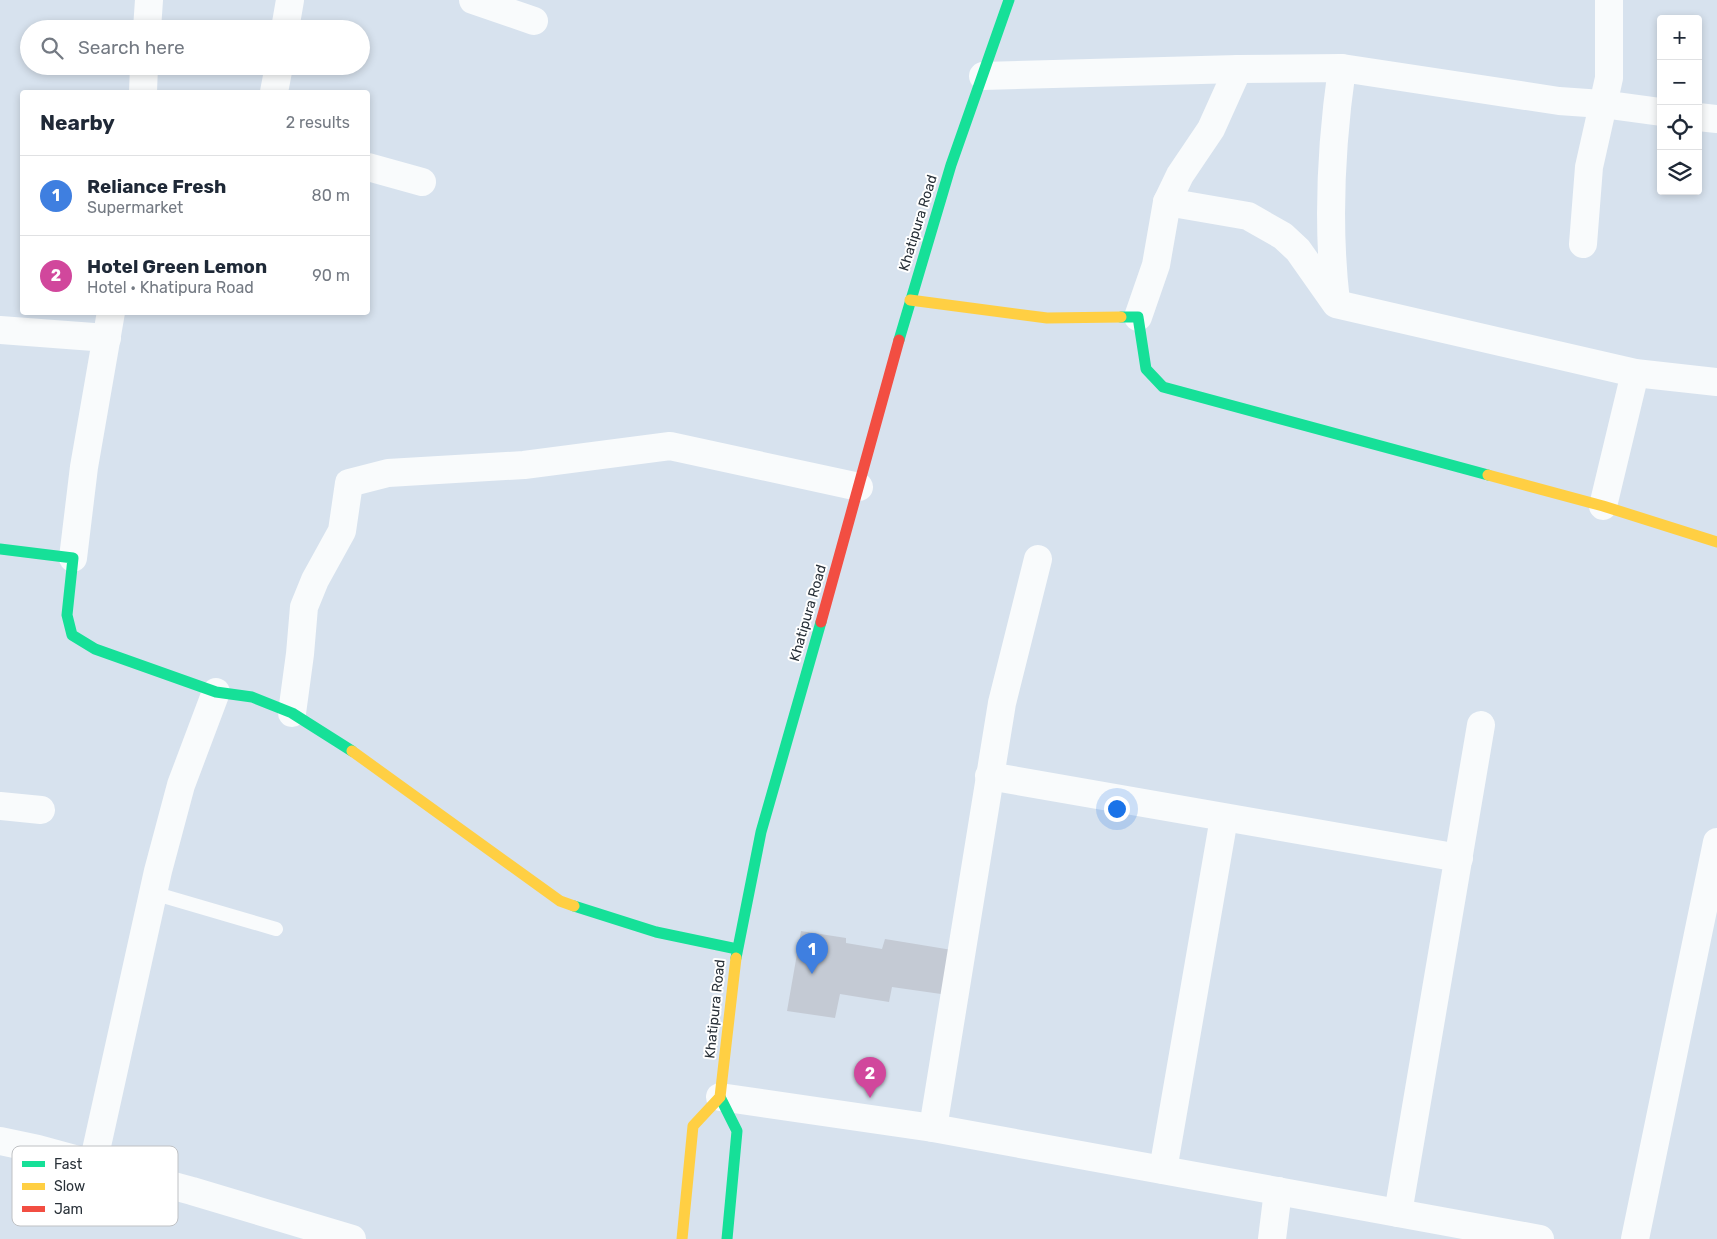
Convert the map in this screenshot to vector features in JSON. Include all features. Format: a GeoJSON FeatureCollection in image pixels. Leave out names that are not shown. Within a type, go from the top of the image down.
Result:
{"type":"FeatureCollection","features":[{"type":"Feature","properties":{"kind":"street"},"geometry":{"type":"LineString","coordinates":[[148,20],[149,0]]}},
{"type":"Feature","properties":{"kind":"street"},"geometry":{"type":"LineString","coordinates":[[287,20],[290,0]]}},
{"type":"Feature","properties":{"kind":"street"},"geometry":{"type":"LineString","coordinates":[[473,0],[534,21]]}},
{"type":"Feature","properties":{"kind":"street","name":"Khatipura Road"},"geometry":{"type":"LineString","coordinates":[[720,1097],[737,949],[761,832],[910,300],[951,165],[1009,0]]}},
{"type":"Feature","properties":{"kind":"street"},"geometry":{"type":"LineString","coordinates":[[1583,244],[1588,167],[1609,78],[1609,0]]}},
{"type":"Feature","properties":{"kind":"street"},"geometry":{"type":"LineString","coordinates":[[982,76],[1342,68],[1559,101],[1602,104],[1657,111]]}},
{"type":"Feature","properties":{"kind":"street"},"geometry":{"type":"LineString","coordinates":[[1336,304],[1332,272],[1331,217],[1334,122],[1342,68]]}},
{"type":"Feature","properties":{"kind":"street"},"geometry":{"type":"LineString","coordinates":[[1238,69],[1211,129],[1180,174],[1168,202],[1156,265],[1138,317],[1146,369],[1163,387],[1603,506],[1717,542]]}},
{"type":"Feature","properties":{"kind":"street"},"geometry":{"type":"LineString","coordinates":[[142,90],[143,75]]}},
{"type":"Feature","properties":{"kind":"street"},"geometry":{"type":"LineString","coordinates":[[274,90],[277,75]]}},
{"type":"Feature","properties":{"kind":"street"},"geometry":{"type":"LineString","coordinates":[[1702,117],[1717,119]]}},
{"type":"Feature","properties":{"kind":"street"},"geometry":{"type":"LineString","coordinates":[[370,168],[422,182]]}},
{"type":"Feature","properties":{"kind":"street"},"geometry":{"type":"LineString","coordinates":[[1168,202],[1248,216],[1282,236],[1298,250],[1336,304],[1635,373],[1717,382]]}},
{"type":"Feature","properties":{"kind":"street"},"geometry":{"type":"LineString","coordinates":[[910,300],[1047,318],[1138,317]]}},
{"type":"Feature","properties":{"kind":"street"},"geometry":{"type":"LineString","coordinates":[[0,330],[109,325],[84,467],[73,558],[67,615],[72,635],[94,649],[216,692],[252,697],[292,713],[353,752],[560,901],[656,932],[737,949]]}},
{"type":"Feature","properties":{"kind":"street"},"geometry":{"type":"LineString","coordinates":[[1603,506],[1635,373]]}},
{"type":"Feature","properties":{"kind":"street"},"geometry":{"type":"LineString","coordinates":[[292,713],[304,607],[315,580],[342,531],[349,483],[388,473],[524,465],[670,446],[859,487]]}},
{"type":"Feature","properties":{"kind":"street"},"geometry":{"type":"LineString","coordinates":[[0,548],[73,558]]}},
{"type":"Feature","properties":{"kind":"street"},"geometry":{"type":"LineString","coordinates":[[933,1128],[1002,703],[1038,558]]}},
{"type":"Feature","properties":{"kind":"street"},"geometry":{"type":"LineString","coordinates":[[97,1146],[153,893],[181,785],[216,692]]}},
{"type":"Feature","properties":{"kind":"street"},"geometry":{"type":"LineString","coordinates":[[1398,1213],[1481,725]]}},
{"type":"Feature","properties":{"kind":"street"},"geometry":{"type":"LineString","coordinates":[[989,776],[1459,858]]}},
{"type":"Feature","properties":{"kind":"street"},"geometry":{"type":"LineString","coordinates":[[0,806],[41,810]]}},
{"type":"Feature","properties":{"kind":"street"},"geometry":{"type":"LineString","coordinates":[[1163,1170],[1224,818]]}},
{"type":"Feature","properties":{"kind":"street"},"geometry":{"type":"LineString","coordinates":[[1635,1239],[1717,842]]}},
{"type":"Feature","properties":{"kind":"street"},"geometry":{"type":"LineString","coordinates":[[720,1097],[933,1128],[1540,1239]]}},
{"type":"Feature","properties":{"kind":"street"},"geometry":{"type":"LineString","coordinates":[[682,1239],[693,1126],[720,1097]]}},
{"type":"Feature","properties":{"kind":"street"},"geometry":{"type":"LineString","coordinates":[[720,1097],[738,1131],[727,1239]]}},
{"type":"Feature","properties":{"kind":"street"},"geometry":{"type":"LineString","coordinates":[[0,1141],[24,1146]]}},
{"type":"Feature","properties":{"kind":"street"},"geometry":{"type":"LineString","coordinates":[[178,1186],[352,1239]]}},
{"type":"Feature","properties":{"kind":"street"},"geometry":{"type":"LineString","coordinates":[[1272,1239],[1278,1191]]}},
{"type":"Feature","properties":{"kind":"lane"},"geometry":{"type":"LineString","coordinates":[[153,893],[276,929]]}},
{"type":"Feature","properties":{"kind":"building"},"geometry":{"type":"Polygon","coordinates":[[[801,931],[846,938],[846,943],[882,949],[885,939],[952,950],[941,994],[892,987],[889,1002],[840,994],[835,1018],[787,1011],[801,931]]]}},
{"type":"Feature","properties":{"kind":"traffic: fast"},"geometry":{"type":"LineString","coordinates":[[899,340],[951,165],[1009,0]]}},
{"type":"Feature","properties":{"kind":"traffic: fast"},"geometry":{"type":"LineString","coordinates":[[1121,317],[1138,317],[1146,369],[1163,387],[1488,475]]}},
{"type":"Feature","properties":{"kind":"traffic: fast"},"geometry":{"type":"LineString","coordinates":[[0,549],[73,558],[67,615],[72,635],[95,649],[216,692],[252,697],[292,713],[352,751]]}},
{"type":"Feature","properties":{"kind":"traffic: fast"},"geometry":{"type":"LineString","coordinates":[[736,958],[761,832],[821,622]]}},
{"type":"Feature","properties":{"kind":"traffic: fast"},"geometry":{"type":"LineString","coordinates":[[574,906],[656,932],[737,949]]}},
{"type":"Feature","properties":{"kind":"traffic: fast"},"geometry":{"type":"LineString","coordinates":[[720,1097],[737,1131],[727,1239]]}},
{"type":"Feature","properties":{"kind":"traffic: slow"},"geometry":{"type":"LineString","coordinates":[[910,300],[1047,318],[1121,317]]}},
{"type":"Feature","properties":{"kind":"traffic: slow"},"geometry":{"type":"LineString","coordinates":[[1488,475],[1603,506],[1717,542]]}},
{"type":"Feature","properties":{"kind":"traffic: slow"},"geometry":{"type":"LineString","coordinates":[[352,751],[560,901],[574,906]]}},
{"type":"Feature","properties":{"kind":"traffic: slow"},"geometry":{"type":"LineString","coordinates":[[682,1239],[693,1126],[720,1097],[736,958]]}},
{"type":"Feature","properties":{"kind":"traffic: jam"},"geometry":{"type":"LineString","coordinates":[[821,622],[899,340]]}},
{"type":"Feature","properties":{"kind":"place","name":"Reliance Fresh"},"geometry":{"type":"Point","coordinates":[812,974]}},
{"type":"Feature","properties":{"kind":"place","name":"Hotel Green Lemon"},"geometry":{"type":"Point","coordinates":[870,1098]}}]}
